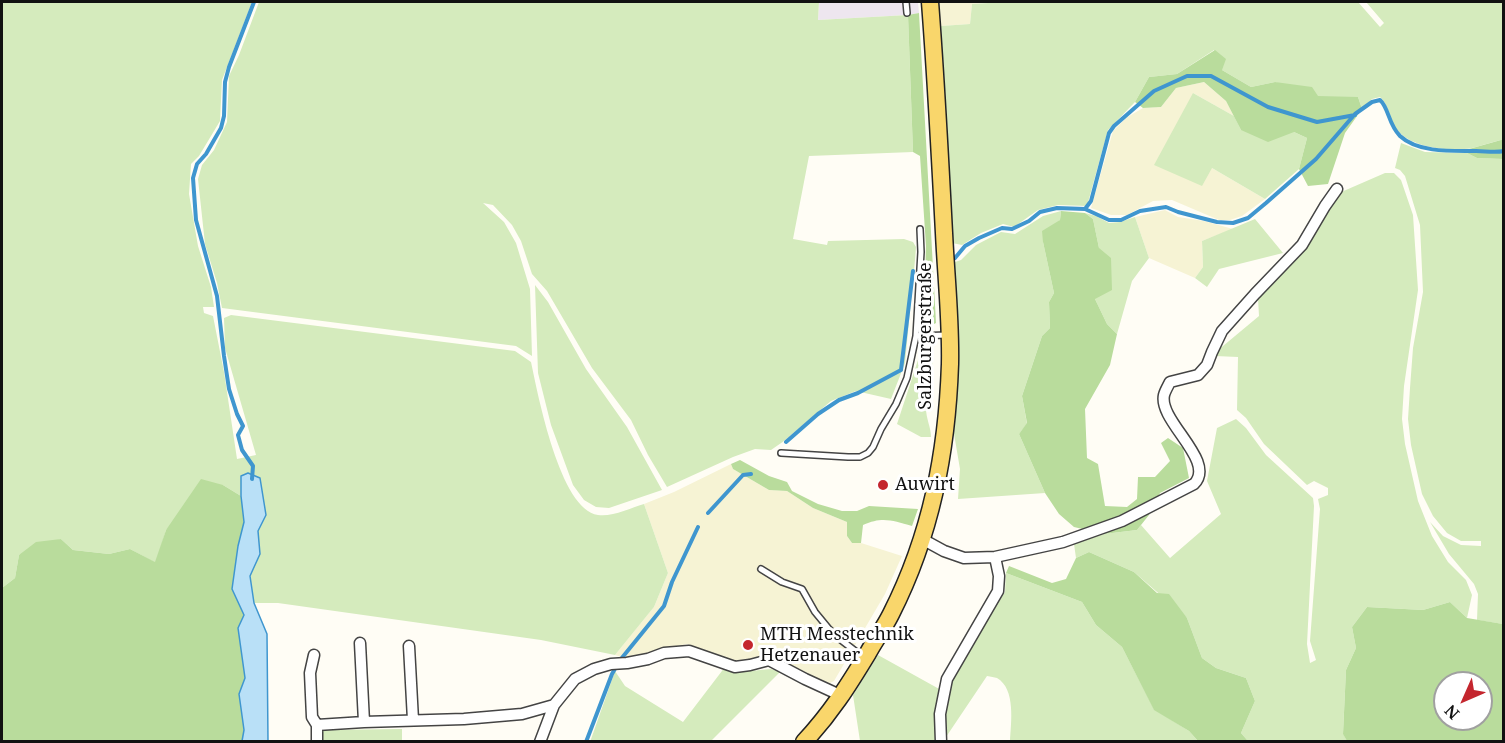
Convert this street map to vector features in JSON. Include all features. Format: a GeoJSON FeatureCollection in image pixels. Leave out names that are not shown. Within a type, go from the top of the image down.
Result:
{"type":"FeatureCollection","features":[{"type":"Feature","properties":{"kind":"main road","name":"Salzburgerstraße"},"geometry":{"type":"LineString","coordinates":[[804,741],[842,696],[890,616],[922,539],[933,502],[944,445],[950,362],[938,107],[930,2]]}},
{"type":"Feature","properties":{"kind":"street"},"geometry":{"type":"LineString","coordinates":[[922,539],[964,558],[996,557],[1063,542],[1122,522],[1194,484],[1199,479],[1201,470],[1167,412],[1163,396],[1170,382],[1198,375],[1207,365],[1222,332],[1254,294],[1302,245],[1324,206],[1337,189]]}},
{"type":"Feature","properties":{"kind":"street"},"geometry":{"type":"LineString","coordinates":[[941,741],[940,714],[946,679],[998,591],[999,576],[996,557]]}},
{"type":"Feature","properties":{"kind":"street"},"geometry":{"type":"LineString","coordinates":[[360,643],[364,722]]}},
{"type":"Feature","properties":{"kind":"street"},"geometry":{"type":"LineString","coordinates":[[409,646],[413,720]]}},
{"type":"Feature","properties":{"kind":"street"},"geometry":{"type":"LineString","coordinates":[[540,741],[554,705],[574,679],[611,664],[648,659],[664,653],[688,651],[735,667],[769,660],[842,696]]}},
{"type":"Feature","properties":{"kind":"street"},"geometry":{"type":"LineString","coordinates":[[314,655],[310,673],[312,717],[317,725],[317,741]]}},
{"type":"Feature","properties":{"kind":"street"},"geometry":{"type":"LineString","coordinates":[[317,725],[464,719],[522,714],[554,705]]}},
{"type":"Feature","properties":{"kind":"lane"},"geometry":{"type":"LineString","coordinates":[[906,2],[907,13]]}},
{"type":"Feature","properties":{"kind":"lane"},"geometry":{"type":"LineString","coordinates":[[781,453],[860,457],[873,447],[907,378],[916,336],[921,252],[920,229]]}},
{"type":"Feature","properties":{"kind":"lane"},"geometry":{"type":"LineString","coordinates":[[916,336],[949,335]]}},
{"type":"Feature","properties":{"kind":"lane"},"geometry":{"type":"LineString","coordinates":[[761,569],[782,582],[802,590],[815,612],[829,629],[865,658]]}},
{"type":"Feature","properties":{"kind":"shaded area"},"geometry":{"type":"Polygon","coordinates":[[[819,2],[918,2],[919,13],[818,20],[819,2]]]}},
{"type":"Feature","properties":{"kind":"shaded area"},"geometry":{"type":"Polygon","coordinates":[[[938,2],[1004,2],[972,4],[970,24],[941,26],[938,2]]]}},
{"type":"Feature","properties":{"kind":"shaded area"},"geometry":{"type":"Polygon","coordinates":[[[1204,82],[1226,101],[1234,116],[1193,93],[1212,168],[1265,199],[1242,216],[1230,220],[1219,220],[1172,200],[1153,201],[1127,215],[1111,215],[1091,208],[1113,131],[1126,118],[1143,108],[1161,107],[1176,88],[1204,82]]]}},
{"type":"Feature","properties":{"kind":"shaded area"},"geometry":{"type":"Polygon","coordinates":[[[1165,210],[1178,217],[1233,229],[1202,241],[1203,267],[1195,278],[1149,258],[1135,217],[1165,210]]]}},
{"type":"Feature","properties":{"kind":"shaded area"},"geometry":{"type":"Polygon","coordinates":[[[731,464],[733,469],[769,490],[787,491],[813,508],[847,522],[847,536],[852,543],[861,543],[902,556],[885,594],[834,681],[830,683],[808,677],[780,661],[747,663],[730,660],[687,644],[625,658],[615,655],[654,607],[668,573],[644,504],[731,464]]]}},
{"type":"Feature","properties":{"kind":"green space"},"geometry":{"type":"Polygon","coordinates":[[[2,2],[252,2],[222,80],[220,121],[199,156],[191,164],[189,194],[198,246],[211,287],[214,307],[203,307],[204,313],[213,316],[237,459],[256,455],[225,348],[224,318],[231,315],[515,351],[531,362],[545,424],[572,494],[584,508],[598,515],[615,513],[644,504],[668,573],[654,607],[615,655],[541,640],[278,603],[254,603],[250,575],[260,554],[258,531],[266,515],[241,476],[241,496],[223,485],[166,530],[156,563],[130,549],[109,554],[73,550],[61,539],[19,555],[15,578],[2,588],[2,2]]]}},
{"type":"Feature","properties":{"kind":"green space"},"geometry":{"type":"Polygon","coordinates":[[[259,2],[819,2],[818,20],[908,15],[913,152],[809,156],[793,239],[827,245],[828,241],[904,239],[913,242],[916,247],[905,363],[891,399],[856,391],[831,401],[771,450],[755,449],[667,487],[631,420],[592,368],[547,291],[532,274],[521,241],[512,225],[493,205],[483,203],[504,222],[516,243],[530,289],[532,356],[516,346],[222,308],[205,244],[198,179],[202,165],[214,150],[227,122],[229,76],[259,2]]]}},
{"type":"Feature","properties":{"kind":"green space"},"geometry":{"type":"Polygon","coordinates":[[[1004,2],[1358,2],[1380,27],[1384,23],[1366,2],[1503,2],[1503,140],[1464,149],[1434,148],[1424,145],[1407,138],[1396,129],[1380,97],[1372,99],[1362,109],[1358,97],[1317,97],[1275,82],[1251,87],[1222,70],[1214,50],[1177,74],[1149,77],[1135,102],[1108,130],[1087,206],[1058,205],[1038,210],[1014,227],[1003,224],[981,233],[962,245],[952,243],[941,26],[970,24],[972,4],[1004,2]]]}},
{"type":"Feature","properties":{"kind":"green space"},"geometry":{"type":"Polygon","coordinates":[[[919,13],[936,323],[930,326],[924,323],[922,309],[926,246],[920,156],[913,152],[908,15],[919,13]]]}},
{"type":"Feature","properties":{"kind":"green space"},"geometry":{"type":"Polygon","coordinates":[[[1215,50],[1226,59],[1222,70],[1251,87],[1275,82],[1312,87],[1318,96],[1358,97],[1362,109],[1345,133],[1328,184],[1308,186],[1299,169],[1307,138],[1294,132],[1268,142],[1241,130],[1226,101],[1204,82],[1176,88],[1161,107],[1143,108],[1135,102],[1149,77],[1177,74],[1215,50]]]}},
{"type":"Feature","properties":{"kind":"green space"},"geometry":{"type":"Polygon","coordinates":[[[1193,93],[1234,116],[1241,130],[1294,132],[1307,138],[1299,169],[1265,199],[1212,168],[1202,186],[1154,165],[1193,93]]]}},
{"type":"Feature","properties":{"kind":"green space"},"geometry":{"type":"Polygon","coordinates":[[[1503,140],[1503,159],[1477,158],[1467,153],[1469,149],[1503,140]]]}},
{"type":"Feature","properties":{"kind":"green space"},"geometry":{"type":"Polygon","coordinates":[[[1401,143],[1425,152],[1467,153],[1477,158],[1503,159],[1503,624],[1477,620],[1478,594],[1474,584],[1449,554],[1430,522],[1443,536],[1461,545],[1481,546],[1481,541],[1461,541],[1447,533],[1433,516],[1422,494],[1411,445],[1408,419],[1413,348],[1423,292],[1420,225],[1405,176],[1395,168],[1401,143]]]}},
{"type":"Feature","properties":{"kind":"green space"},"geometry":{"type":"Polygon","coordinates":[[[1385,173],[1394,173],[1401,180],[1413,215],[1418,290],[1404,386],[1402,419],[1405,444],[1418,501],[1432,536],[1448,562],[1466,580],[1472,595],[1467,618],[1450,602],[1423,610],[1367,607],[1352,627],[1356,648],[1346,670],[1343,733],[1347,741],[1248,741],[1241,733],[1255,701],[1246,678],[1216,668],[1202,658],[1187,618],[1134,572],[1089,552],[1076,558],[1074,544],[1104,534],[1137,530],[1141,525],[1170,558],[1221,514],[1207,481],[1217,428],[1236,419],[1246,428],[1266,455],[1313,498],[1307,644],[1310,663],[1316,660],[1310,641],[1320,509],[1318,499],[1328,495],[1328,488],[1314,481],[1307,485],[1264,444],[1246,418],[1237,410],[1238,357],[1215,356],[1217,351],[1259,316],[1258,298],[1339,193],[1385,173]]]}},
{"type":"Feature","properties":{"kind":"green space"},"geometry":{"type":"Polygon","coordinates":[[[1061,211],[1060,220],[1043,242],[1054,293],[1049,302],[1050,328],[1042,336],[1022,396],[1027,424],[1019,434],[1045,493],[958,499],[960,469],[953,428],[952,263],[961,260],[976,245],[1001,232],[1015,234],[1043,216],[1061,211]]]}},
{"type":"Feature","properties":{"kind":"green space"},"geometry":{"type":"Polygon","coordinates":[[[1061,211],[1085,213],[1093,219],[1099,248],[1111,258],[1112,290],[1095,299],[1107,324],[1117,334],[1110,365],[1085,409],[1087,458],[1098,464],[1105,506],[1127,507],[1137,499],[1138,477],[1155,477],[1170,461],[1161,443],[1168,438],[1183,448],[1189,478],[1160,493],[1149,515],[1137,530],[1104,534],[1074,527],[1059,514],[1045,493],[1019,434],[1027,423],[1022,396],[1042,336],[1050,328],[1049,302],[1054,293],[1042,231],[1060,220],[1061,211]]]}},
{"type":"Feature","properties":{"kind":"green space"},"geometry":{"type":"Polygon","coordinates":[[[1085,213],[1109,223],[1135,217],[1149,258],[1132,281],[1117,334],[1107,324],[1095,299],[1099,248],[1093,219],[1085,213]]]}},
{"type":"Feature","properties":{"kind":"green space"},"geometry":{"type":"Polygon","coordinates":[[[1255,219],[1283,253],[1219,269],[1207,287],[1195,278],[1203,267],[1202,241],[1255,219]]]}},
{"type":"Feature","properties":{"kind":"green space"},"geometry":{"type":"Polygon","coordinates":[[[535,285],[548,302],[586,369],[627,427],[662,490],[609,508],[596,507],[584,500],[573,485],[551,425],[538,373],[535,285]]]}},
{"type":"Feature","properties":{"kind":"green space"},"geometry":{"type":"Polygon","coordinates":[[[926,349],[931,350],[933,354],[926,408],[931,437],[921,437],[897,424],[920,354],[926,349]]]}},
{"type":"Feature","properties":{"kind":"green space"},"geometry":{"type":"Polygon","coordinates":[[[740,460],[769,476],[787,482],[792,491],[818,504],[842,511],[857,511],[869,506],[918,509],[912,526],[888,520],[870,522],[863,525],[861,543],[852,543],[847,536],[847,522],[813,508],[787,491],[769,490],[733,469],[731,464],[740,460]]]}},
{"type":"Feature","properties":{"kind":"green space"},"geometry":{"type":"Polygon","coordinates":[[[201,479],[223,485],[241,496],[244,522],[232,589],[244,615],[238,628],[245,678],[239,694],[244,730],[242,741],[2,741],[2,588],[15,578],[19,555],[36,542],[61,539],[73,550],[109,554],[130,549],[155,562],[166,530],[201,479]]]}},
{"type":"Feature","properties":{"kind":"green space"},"geometry":{"type":"Polygon","coordinates":[[[1089,552],[1134,572],[1157,593],[1169,594],[1187,618],[1202,658],[1216,668],[1246,678],[1255,701],[1241,733],[1248,741],[1198,741],[1189,731],[1154,710],[1122,647],[1096,625],[1082,602],[1006,573],[1009,566],[1052,583],[1066,579],[1076,558],[1089,552]]]}},
{"type":"Feature","properties":{"kind":"green space"},"geometry":{"type":"Polygon","coordinates":[[[1006,573],[1082,602],[1096,625],[1122,647],[1154,709],[1189,731],[1198,741],[1010,741],[1010,698],[1003,683],[997,678],[987,676],[944,740],[942,726],[950,682],[956,667],[1005,592],[1006,573]]]}},
{"type":"Feature","properties":{"kind":"green space"},"geometry":{"type":"Polygon","coordinates":[[[1450,602],[1467,618],[1503,624],[1503,741],[1347,741],[1343,734],[1346,670],[1356,648],[1352,627],[1367,607],[1423,610],[1450,602]]]}},
{"type":"Feature","properties":{"kind":"green space"},"geometry":{"type":"Polygon","coordinates":[[[878,655],[941,690],[935,741],[860,741],[853,695],[878,655]]]}},
{"type":"Feature","properties":{"kind":"green space"},"geometry":{"type":"Polygon","coordinates":[[[725,667],[740,672],[771,669],[780,672],[711,741],[590,742],[615,671],[625,686],[683,722],[725,667]]]}},
{"type":"Feature","properties":{"kind":"green space"},"geometry":{"type":"Polygon","coordinates":[[[402,729],[402,741],[322,742],[322,730],[402,729]]]}},
{"type":"Feature","properties":{"kind":"water"},"geometry":{"type":"Polygon","coordinates":[[[248,473],[260,478],[266,515],[258,531],[260,554],[250,576],[254,603],[267,634],[268,741],[242,741],[244,730],[239,694],[245,678],[238,628],[244,615],[232,589],[244,522],[241,476],[248,473]]]}},
{"type":"Feature","properties":{"kind":"waterway"},"geometry":{"type":"LineString","coordinates":[[252,479],[253,466],[242,450],[238,435],[243,426],[229,389],[217,296],[196,220],[193,178],[197,164],[206,154],[221,128],[224,116],[225,82],[254,2]]}},
{"type":"Feature","properties":{"kind":"waterway"},"geometry":{"type":"LineString","coordinates":[[1085,209],[1091,201],[1109,133],[1114,126],[1154,91],[1187,76],[1211,76],[1268,107],[1317,122],[1355,115]]}},
{"type":"Feature","properties":{"kind":"waterway"},"geometry":{"type":"LineString","coordinates":[[955,258],[965,246],[979,238],[1002,228],[1012,229],[1029,221],[1040,212],[1057,208],[1085,209],[1109,220],[1121,220],[1140,211],[1166,207],[1217,222],[1233,223],[1248,218],[1316,159],[1355,114],[1372,102],[1380,100],[1396,131],[1407,142],[1416,146],[1447,151],[1504,151]]}},
{"type":"Feature","properties":{"kind":"waterway"},"geometry":{"type":"LineString","coordinates":[[786,442],[818,414],[839,400],[858,393],[901,370],[913,271]]}},
{"type":"Feature","properties":{"kind":"waterway"},"geometry":{"type":"LineString","coordinates":[[708,513],[743,475],[751,474]]}},
{"type":"Feature","properties":{"kind":"waterway"},"geometry":{"type":"LineString","coordinates":[[621,659],[664,606],[672,582],[698,527]]}},
{"type":"Feature","properties":{"kind":"waterway"},"geometry":{"type":"LineString","coordinates":[[586,742],[616,667]]}},
{"type":"Feature","properties":{"kind":"place","name":"Auwirt"},"geometry":{"type":"Point","coordinates":[883,485]}},
{"type":"Feature","properties":{"kind":"place","name":"MTH Messtechnik Hetzenauer"},"geometry":{"type":"Point","coordinates":[748,645]}}]}
